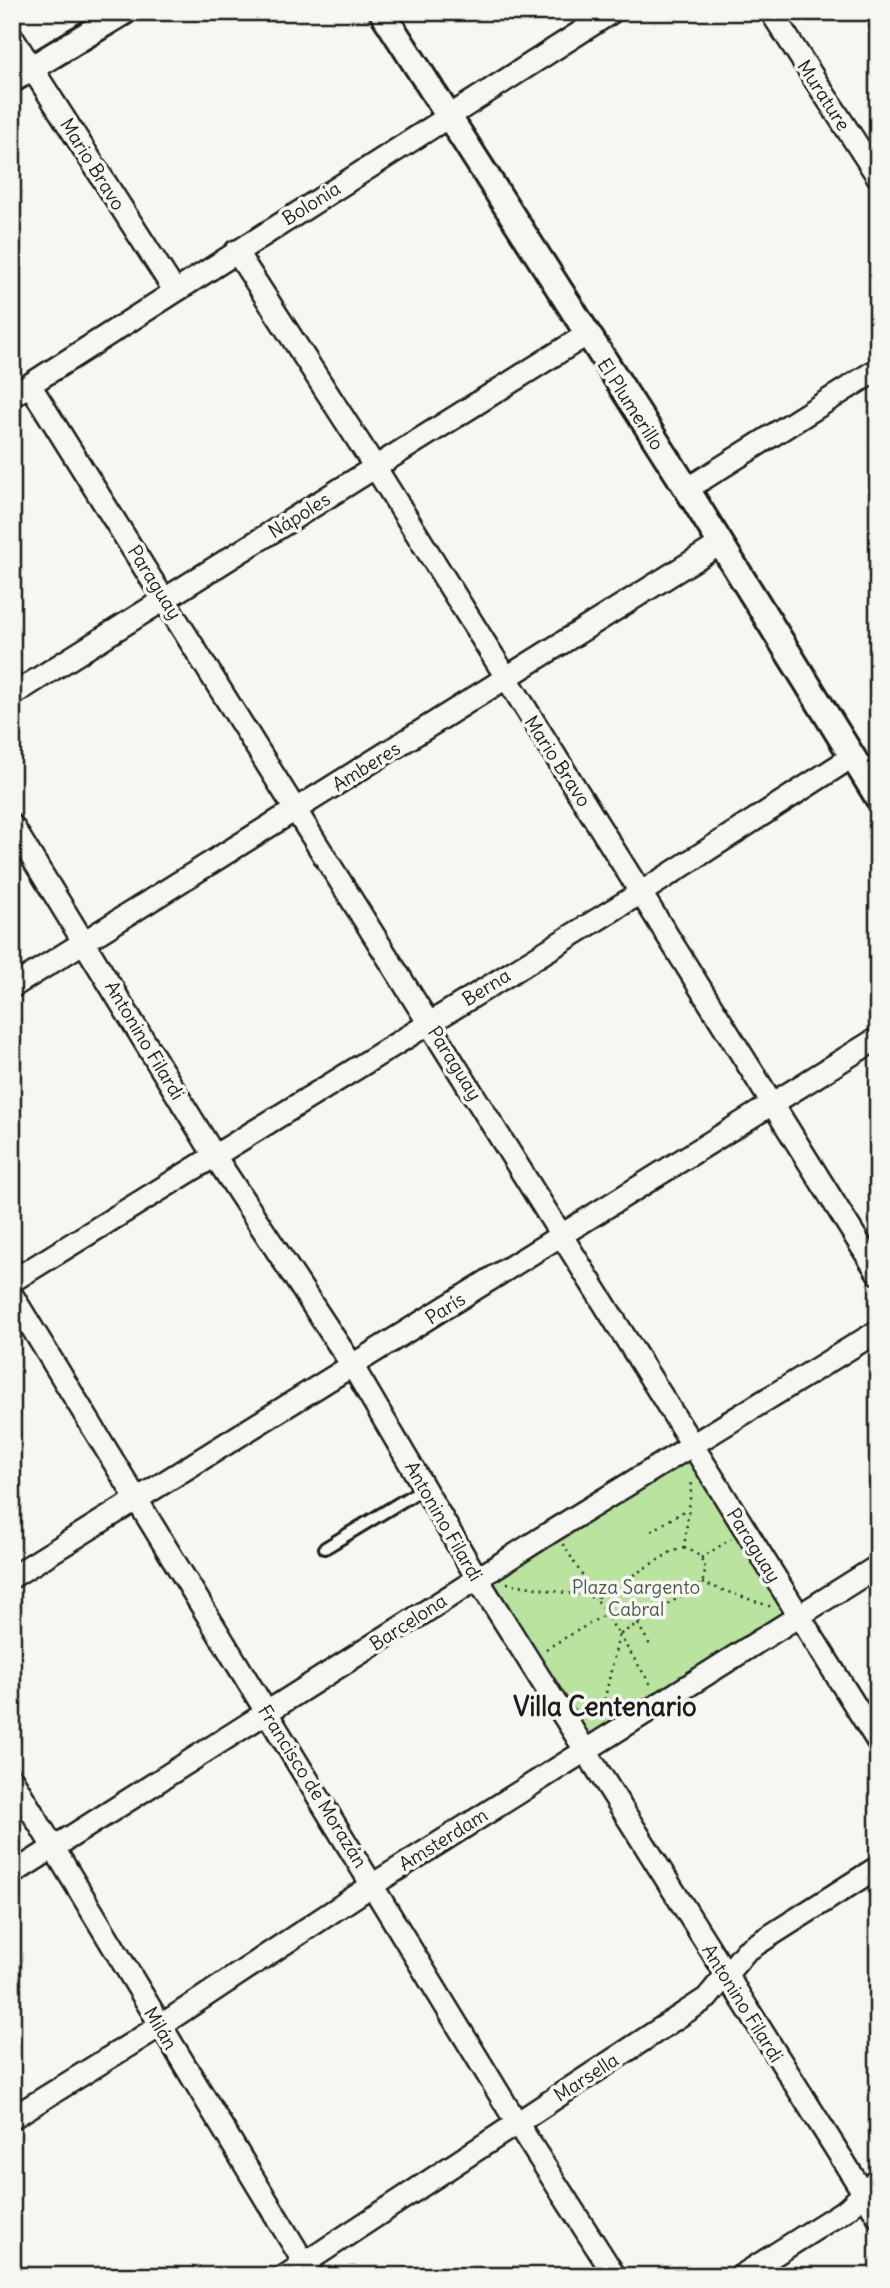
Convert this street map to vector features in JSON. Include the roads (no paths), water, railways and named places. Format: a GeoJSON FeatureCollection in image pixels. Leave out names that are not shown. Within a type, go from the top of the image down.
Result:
{"type":"FeatureCollection","features":[{"type":"Feature","properties":{"kind":"street"},"geometry":{"type":"LineString","coordinates":[[22,74],[124,12]]}},
{"type":"Feature","properties":{"kind":"street","name":"El Plumerillo"},"geometry":{"type":"LineString","coordinates":[[382,12],[586,335],[687,489],[878,798]]}},
{"type":"Feature","properties":{"kind":"street","name":"Bolonia"},"geometry":{"type":"LineString","coordinates":[[21,390],[612,12]]}},
{"type":"Feature","properties":{"kind":"street","name":"Murature"},"geometry":{"type":"LineString","coordinates":[[771,12],[878,177]]}},
{"type":"Feature","properties":{"kind":"street","name":"Mario Bravo"},"geometry":{"type":"LineString","coordinates":[[12,37],[22,74],[174,290]]}},
{"type":"Feature","properties":{"kind":"street","name":"Mario Bravo"},"geometry":{"type":"LineString","coordinates":[[236,251],[642,891],[878,1273]]}},
{"type":"Feature","properties":{"kind":"street","name":"Nápoles"},"geometry":{"type":"LineString","coordinates":[[12,695],[586,335]]}},
{"type":"Feature","properties":{"kind":"street"},"geometry":{"type":"LineString","coordinates":[[687,489],[878,369]]}},
{"type":"Feature","properties":{"kind":"street","name":"Paraguay"},"geometry":{"type":"LineString","coordinates":[[21,390],[166,597],[878,1742]]}},
{"type":"Feature","properties":{"kind":"street","name":"Amberes"},"geometry":{"type":"LineString","coordinates":[[12,987],[507,680],[720,544]]}},
{"type":"Feature","properties":{"kind":"street","name":"Berna"},"geometry":{"type":"LineString","coordinates":[[12,1281],[642,891],[852,757]]}},
{"type":"Feature","properties":{"kind":"street","name":"Antonino Filardi"},"geometry":{"type":"LineString","coordinates":[[12,825],[214,1155],[352,1364],[477,1578],[528,1660],[589,1746],[727,1977],[871,2187],[878,2216]]}},
{"type":"Feature","properties":{"kind":"street","name":"París"},"geometry":{"type":"LineString","coordinates":[[12,1577],[878,1038]]}},
{"type":"Feature","properties":{"kind":"street","name":"Francisco de Morazán"},"geometry":{"type":"LineString","coordinates":[[12,1296],[138,1497],[517,2123],[615,2276]]}},
{"type":"Feature","properties":{"kind":"street","name":"Barcelona"},"geometry":{"type":"LineString","coordinates":[[12,1874],[477,1578],[695,1447],[878,1331]]}},
{"type":"Feature","properties":{"kind":"street","name":"Amsterdam"},"geometry":{"type":"LineString","coordinates":[[12,2118],[160,2026],[589,1746],[878,1566]]}},
{"type":"Feature","properties":{"kind":"street","name":"Milán"},"geometry":{"type":"LineString","coordinates":[[12,1779],[308,2270]]}},
{"type":"Feature","properties":{"kind":"street","name":"Marsella"},"geometry":{"type":"LineString","coordinates":[[285,2276],[308,2270],[517,2123],[707,1998],[746,1951],[878,1867]]}},
{"type":"Feature","properties":{"kind":"street"},"geometry":{"type":"LineString","coordinates":[[741,2276],[847,2208],[871,2187]]}},
{"type":"Feature","properties":{"kind":"lane"},"geometry":{"type":"LineString","coordinates":[[324,1548],[424,1488]]}},
{"type":"Feature","properties":{"kind":"district","name":"Villa Centenario"},"geometry":{"type":"Point","coordinates":[605,1706]}},
{"type":"Feature","properties":{"kind":"park label","name":"Plaza Sargento Cabral"},"geometry":{"type":"Point","coordinates":[636,1598]}}]}
